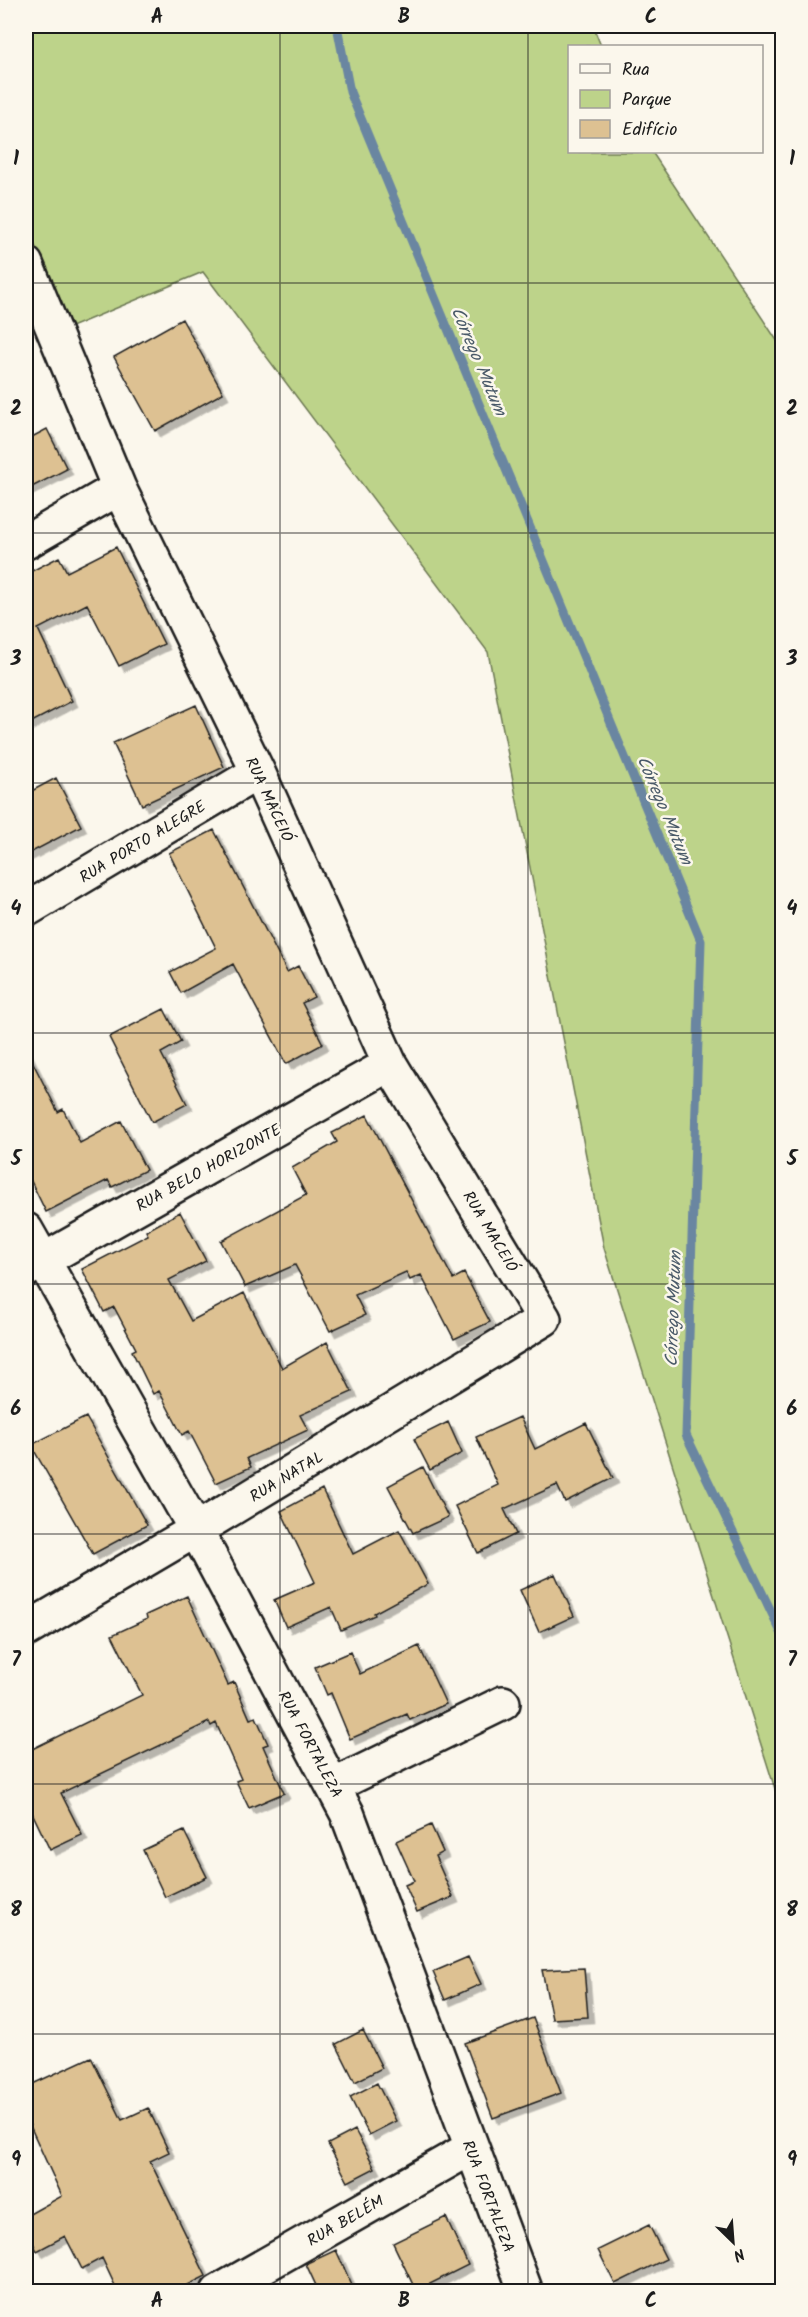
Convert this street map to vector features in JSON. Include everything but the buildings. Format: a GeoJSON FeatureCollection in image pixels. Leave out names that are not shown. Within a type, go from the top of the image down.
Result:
{"type":"FeatureCollection","features":[{"type":"Feature","properties":{"kind":"street","name":"RUA MACEIÓ"},"geometry":{"type":"LineString","coordinates":[[26,264],[119,488],[258,771],[390,1064],[544,1319]]}},
{"type":"Feature","properties":{"kind":"street"},"geometry":{"type":"LineString","coordinates":[[26,542],[119,488]]}},
{"type":"Feature","properties":{"kind":"street","name":"RUA PORTO ALEGRE"},"geometry":{"type":"LineString","coordinates":[[26,910],[258,771]]}},
{"type":"Feature","properties":{"kind":"street","name":"RUA BELO HORIZONTE"},"geometry":{"type":"LineString","coordinates":[[34,1265],[390,1064]]}},
{"type":"Feature","properties":{"kind":"street","name":"RUA FORTALEZA"},"geometry":{"type":"LineString","coordinates":[[26,1230],[34,1265],[196,1530],[347,1813],[526,2292]]}},
{"type":"Feature","properties":{"kind":"street","name":"RUA NATAL"},"geometry":{"type":"LineString","coordinates":[[26,1630],[544,1319]]}},
{"type":"Feature","properties":{"kind":"street"},"geometry":{"type":"LineString","coordinates":[[333,1786],[503,1703]]}},
{"type":"Feature","properties":{"kind":"street","name":"RUA BELÉM"},"geometry":{"type":"LineString","coordinates":[[218,2292],[471,2148]]}},
{"type":"Feature","properties":{"kind":"green space"},"geometry":{"type":"Polygon","coordinates":[[[26,26],[593,26],[601,45],[568,45],[568,153],[653,153],[782,348],[782,1811],[604,1248],[488,652],[203,272],[71,327],[26,225],[26,26]]]}},
{"type":"Feature","properties":{"kind":"waterway","name":"Córrego Mutum"},"geometry":{"type":"LineString","coordinates":[[337,26],[350,92],[701,941],[686,1435],[782,1634]]}}]}
